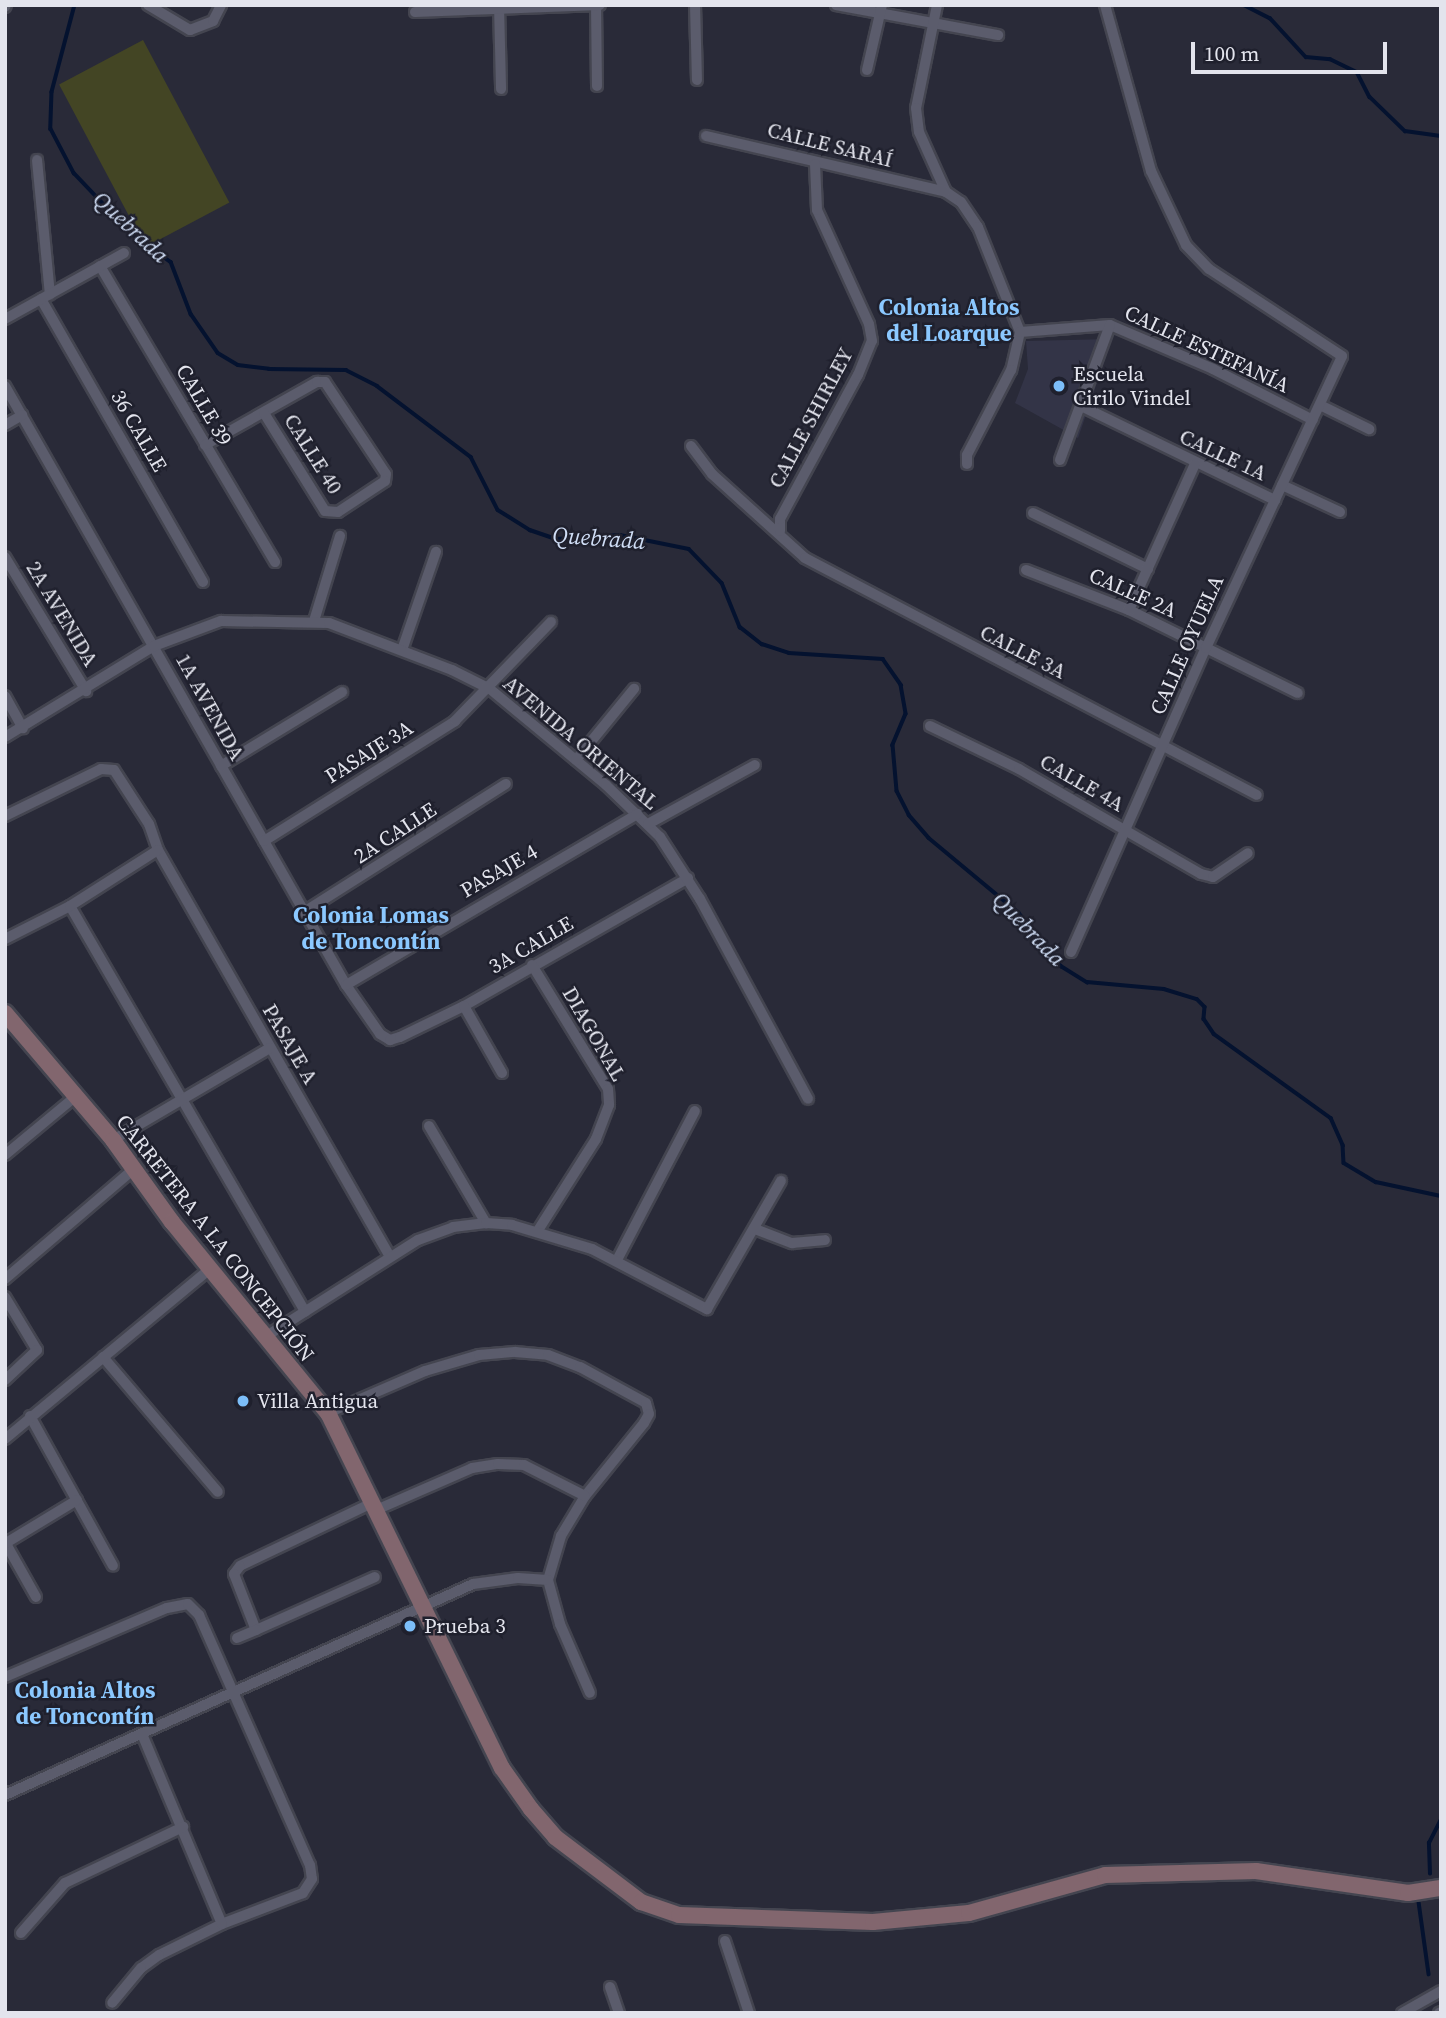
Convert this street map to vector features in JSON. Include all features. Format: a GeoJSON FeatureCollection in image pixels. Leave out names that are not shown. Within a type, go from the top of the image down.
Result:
{"type":"FeatureCollection","features":[{"type":"Feature","properties":{"kind":"main road","name":"CARRETERA A LA CONCEPCIÓN"},"geometry":{"type":"LineString","coordinates":[[5,1013],[113,1140],[210,1269],[328,1413],[502,1768],[531,1809],[582,1860],[641,1902],[665,1913],[788,1923],[873,1922],[969,1913],[1105,1875],[1188,1870],[1304,1876],[1408,1894],[1441,1888]]}},
{"type":"Feature","properties":{"kind":"street"},"geometry":{"type":"LineString","coordinates":[[148,5],[190,30],[213,21],[221,5]]}},
{"type":"Feature","properties":{"kind":"street"},"geometry":{"type":"LineString","coordinates":[[415,12],[499,6],[597,5],[597,86]]}},
{"type":"Feature","properties":{"kind":"street"},"geometry":{"type":"LineString","coordinates":[[695,5],[697,80]]}},
{"type":"Feature","properties":{"kind":"street"},"geometry":{"type":"LineString","coordinates":[[836,5],[881,8],[933,23],[998,35]]}},
{"type":"Feature","properties":{"kind":"street"},"geometry":{"type":"LineString","coordinates":[[937,5],[916,108],[919,132],[946,192],[961,202],[978,227],[1020,332],[1011,370],[967,455],[967,464]]}},
{"type":"Feature","properties":{"kind":"street","name":"CALLE OYUELA"},"geometry":{"type":"LineString","coordinates":[[1071,952],[1206,648],[1342,356],[1209,270],[1186,245],[1151,171],[1105,5]]}},
{"type":"Feature","properties":{"kind":"street"},"geometry":{"type":"LineString","coordinates":[[499,6],[501,89]]}},
{"type":"Feature","properties":{"kind":"street"},"geometry":{"type":"LineString","coordinates":[[867,70],[881,8]]}},
{"type":"Feature","properties":{"kind":"street","name":"CALLE SARAÍ"},"geometry":{"type":"LineString","coordinates":[[706,136],[815,164],[946,192]]}},
{"type":"Feature","properties":{"kind":"street"},"geometry":{"type":"LineString","coordinates":[[37,160],[46,297]]}},
{"type":"Feature","properties":{"kind":"street","name":"CALLE SHIRLEY"},"geometry":{"type":"LineString","coordinates":[[780,531],[779,519],[858,375],[872,341],[869,324],[817,210],[815,164]]}},
{"type":"Feature","properties":{"kind":"street"},"geometry":{"type":"LineString","coordinates":[[5,319],[124,253]]}},
{"type":"Feature","properties":{"kind":"street","name":"CALLE 39"},"geometry":{"type":"LineString","coordinates":[[100,266],[275,562]]}},
{"type":"Feature","properties":{"kind":"street","name":"36 CALLE"},"geometry":{"type":"LineString","coordinates":[[46,297],[203,582]]}},
{"type":"Feature","properties":{"kind":"street"},"geometry":{"type":"LineString","coordinates":[[1060,460],[1110,325]]}},
{"type":"Feature","properties":{"kind":"street","name":"CALLE ESTEFANÍA"},"geometry":{"type":"LineString","coordinates":[[1020,332],[1110,325],[1213,369],[1313,421]]}},
{"type":"Feature","properties":{"kind":"street","name":"CALLE 40"},"geometry":{"type":"LineString","coordinates":[[317,382],[331,385],[386,474],[379,488],[332,514],[325,511],[264,413],[317,382]]}},
{"type":"Feature","properties":{"kind":"street","name":"1A AVENIDA"},"geometry":{"type":"LineString","coordinates":[[5,386],[346,985],[374,1027],[390,1040]]}},
{"type":"Feature","properties":{"kind":"street"},"geometry":{"type":"LineString","coordinates":[[1320,405],[1369,429]]}},
{"type":"Feature","properties":{"kind":"street","name":"CALLE 1A"},"geometry":{"type":"LineString","coordinates":[[1081,406],[1195,464],[1275,500]]}},
{"type":"Feature","properties":{"kind":"street"},"geometry":{"type":"LineString","coordinates":[[205,445],[264,413]]}},
{"type":"Feature","properties":{"kind":"street"},"geometry":{"type":"LineString","coordinates":[[5,425],[22,415]]}},
{"type":"Feature","properties":{"kind":"street","name":"CALLE 3A"},"geometry":{"type":"LineString","coordinates":[[691,446],[728,491],[780,531],[805,558],[1257,795]]}},
{"type":"Feature","properties":{"kind":"street"},"geometry":{"type":"LineString","coordinates":[[1129,610],[1195,464]]}},
{"type":"Feature","properties":{"kind":"street","name":"CALLE 1A"},"geometry":{"type":"LineString","coordinates":[[1282,485],[1340,512]]}},
{"type":"Feature","properties":{"kind":"street"},"geometry":{"type":"LineString","coordinates":[[1033,513],[1148,569]]}},
{"type":"Feature","properties":{"kind":"street"},"geometry":{"type":"LineString","coordinates":[[314,621],[340,536]]}},
{"type":"Feature","properties":{"kind":"street"},"geometry":{"type":"LineString","coordinates":[[402,650],[436,552]]}},
{"type":"Feature","properties":{"kind":"street","name":"2A AVENIDA"},"geometry":{"type":"LineString","coordinates":[[5,557],[86,691]]}},
{"type":"Feature","properties":{"kind":"street","name":"CALLE 2A"},"geometry":{"type":"LineString","coordinates":[[1026,569],[1129,610],[1298,693]]}},
{"type":"Feature","properties":{"kind":"street","name":"AVENIDA ORIENTAL"},"geometry":{"type":"LineString","coordinates":[[5,737],[86,691],[155,646],[221,621],[314,621],[402,650],[490,689],[648,824],[688,878],[808,1099]]}},
{"type":"Feature","properties":{"kind":"street","name":"PASAJE 3A"},"geometry":{"type":"LineString","coordinates":[[264,841],[454,721],[490,689],[551,622]]}},
{"type":"Feature","properties":{"kind":"street"},"geometry":{"type":"LineString","coordinates":[[576,760],[634,689]]}},
{"type":"Feature","properties":{"kind":"street"},"geometry":{"type":"LineString","coordinates":[[221,766],[342,692]]}},
{"type":"Feature","properties":{"kind":"street"},"geometry":{"type":"LineString","coordinates":[[5,696],[23,728]]}},
{"type":"Feature","properties":{"kind":"street","name":"CALLE 4A"},"geometry":{"type":"LineString","coordinates":[[930,726],[1019,769],[1213,877],[1248,853]]}},
{"type":"Feature","properties":{"kind":"street"},"geometry":{"type":"LineString","coordinates":[[648,824],[755,765]]}},
{"type":"Feature","properties":{"kind":"street","name":"PASAJE A"},"geometry":{"type":"LineString","coordinates":[[5,816],[108,767],[114,770],[149,824],[158,850],[390,1257]]}},
{"type":"Feature","properties":{"kind":"street","name":"2A CALLE"},"geometry":{"type":"LineString","coordinates":[[304,912],[506,784]]}},
{"type":"Feature","properties":{"kind":"street","name":"PASAJE 4"},"geometry":{"type":"LineString","coordinates":[[346,985],[636,814]]}},
{"type":"Feature","properties":{"kind":"street"},"geometry":{"type":"LineString","coordinates":[[5,939],[70,906],[158,850]]}},
{"type":"Feature","properties":{"kind":"street","name":"3A CALLE"},"geometry":{"type":"LineString","coordinates":[[390,1040],[464,1006],[688,878]]}},
{"type":"Feature","properties":{"kind":"street"},"geometry":{"type":"LineString","coordinates":[[70,906],[305,1312]]}},
{"type":"Feature","properties":{"kind":"street","name":"DIAGONAL"},"geometry":{"type":"LineString","coordinates":[[532,965],[608,1089],[609,1105],[596,1139],[537,1232]]}},
{"type":"Feature","properties":{"kind":"street"},"geometry":{"type":"LineString","coordinates":[[464,1006],[502,1073]]}},
{"type":"Feature","properties":{"kind":"street"},"geometry":{"type":"LineString","coordinates":[[113,1140],[182,1096],[270,1048]]}},
{"type":"Feature","properties":{"kind":"street"},"geometry":{"type":"LineString","coordinates":[[5,1155],[76,1096]]}},
{"type":"Feature","properties":{"kind":"street"},"geometry":{"type":"LineString","coordinates":[[617,1260],[695,1111]]}},
{"type":"Feature","properties":{"kind":"street"},"geometry":{"type":"LineString","coordinates":[[429,1126],[486,1223]]}},
{"type":"Feature","properties":{"kind":"street"},"geometry":{"type":"LineString","coordinates":[[5,1279],[134,1169]]}},
{"type":"Feature","properties":{"kind":"street"},"geometry":{"type":"LineString","coordinates":[[265,1337],[418,1240],[453,1227],[486,1223],[537,1232],[617,1260],[707,1309],[781,1181]]}},
{"type":"Feature","properties":{"kind":"street"},"geometry":{"type":"LineString","coordinates":[[755,1229],[792,1243],[824,1240]]}},
{"type":"Feature","properties":{"kind":"street"},"geometry":{"type":"LineString","coordinates":[[5,1438],[210,1269]]}},
{"type":"Feature","properties":{"kind":"street"},"geometry":{"type":"LineString","coordinates":[[5,1297],[37,1350],[5,1380]]}},
{"type":"Feature","properties":{"kind":"street"},"geometry":{"type":"LineString","coordinates":[[328,1413],[425,1371],[479,1355],[515,1352],[548,1355],[580,1367],[640,1398],[648,1408],[644,1423],[585,1496],[561,1536],[548,1580],[560,1624],[590,1693]]}},
{"type":"Feature","properties":{"kind":"street"},"geometry":{"type":"LineString","coordinates":[[103,1357],[218,1492]]}},
{"type":"Feature","properties":{"kind":"street"},"geometry":{"type":"LineString","coordinates":[[30,1416],[113,1566]]}},
{"type":"Feature","properties":{"kind":"street"},"geometry":{"type":"LineString","coordinates":[[256,1630],[235,1582],[240,1566],[374,1506],[472,1468],[498,1464],[524,1465],[585,1496]]}},
{"type":"Feature","properties":{"kind":"street"},"geometry":{"type":"LineString","coordinates":[[36,1597],[6,1543],[76,1500]]}},
{"type":"Feature","properties":{"kind":"street"},"geometry":{"type":"LineString","coordinates":[[237,1638],[374,1577]]}},
{"type":"Feature","properties":{"kind":"street"},"geometry":{"type":"LineString","coordinates":[[5,1795],[492,1579],[548,1580]]}},
{"type":"Feature","properties":{"kind":"street"},"geometry":{"type":"LineString","coordinates":[[5,1678],[167,1608],[188,1604],[199,1615],[312,1872],[303,1893],[222,1924],[141,1968],[112,2003]]}},
{"type":"Feature","properties":{"kind":"street"},"geometry":{"type":"LineString","coordinates":[[142,1734],[222,1924]]}},
{"type":"Feature","properties":{"kind":"street"},"geometry":{"type":"LineString","coordinates":[[21,1933],[65,1883],[183,1827]]}},
{"type":"Feature","properties":{"kind":"street"},"geometry":{"type":"LineString","coordinates":[[725,1941],[749,2013]]}},
{"type":"Feature","properties":{"kind":"street"},"geometry":{"type":"LineString","coordinates":[[610,1987],[619,2013]]}},
{"type":"Feature","properties":{"kind":"street"},"geometry":{"type":"LineString","coordinates":[[1402,2013],[1441,1992]]}},
{"type":"Feature","properties":{"kind":"shaded area","name":"Escuela Cirilo Vindel"},"geometry":{"type":"Polygon","coordinates":[[[1112,339],[1078,438],[1015,403],[1028,369],[1026,341],[1112,339]]]}},
{"type":"Feature","properties":{"kind":"green space"},"geometry":{"type":"Polygon","coordinates":[[[143,40],[229,202],[146,247],[59,85],[143,40]]]}},
{"type":"Feature","properties":{"kind":"waterway","name":"Quebrada"},"geometry":{"type":"LineString","coordinates":[[75,5],[52,92],[51,129],[74,173],[132,234],[171,262],[191,314],[218,353],[238,365],[269,369],[346,370],[377,386],[471,457],[498,510],[530,530],[556,539],[620,535],[689,549],[722,583],[740,627],[762,644],[789,653],[883,659],[901,685],[906,714],[893,745],[897,791],[909,815],[929,838],[1019,913],[1061,966],[1087,982],[1164,989],[1197,999],[1205,1007],[1204,1019],[1214,1034],[1331,1118],[1343,1145],[1344,1163],[1376,1182],[1441,1196]]}},
{"type":"Feature","properties":{"kind":"waterway","name":"Quebrada"},"geometry":{"type":"LineString","coordinates":[[1244,5],[1270,18],[1306,57],[1330,59],[1357,72],[1370,97],[1405,131],[1441,136]]}},
{"type":"Feature","properties":{"kind":"waterway","name":"Quebrada"},"geometry":{"type":"LineString","coordinates":[[1430,1874],[1429,1843],[1441,1819]]}},
{"type":"Feature","properties":{"kind":"waterway","name":"Quebrada"},"geometry":{"type":"LineString","coordinates":[[1419,1902],[1429,1974]]}},
{"type":"Feature","properties":{"kind":"place","name":"Escuela Cirilo Vindel"},"geometry":{"type":"Point","coordinates":[1059,386]}},
{"type":"Feature","properties":{"kind":"place","name":"Villa Antigua"},"geometry":{"type":"Point","coordinates":[243,1401]}},
{"type":"Feature","properties":{"kind":"place","name":"Prueba 3"},"geometry":{"type":"Point","coordinates":[410,1626]}},
{"type":"Feature","properties":{"kind":"district","name":"Colonia Altos del Loarque"},"geometry":{"type":"Point","coordinates":[949,320]}},
{"type":"Feature","properties":{"kind":"district","name":"Colonia Lomas de Toncontín"},"geometry":{"type":"Point","coordinates":[371,928]}},
{"type":"Feature","properties":{"kind":"district","name":"Colonia Altos de Toncontín"},"geometry":{"type":"Point","coordinates":[85,1703]}}]}
